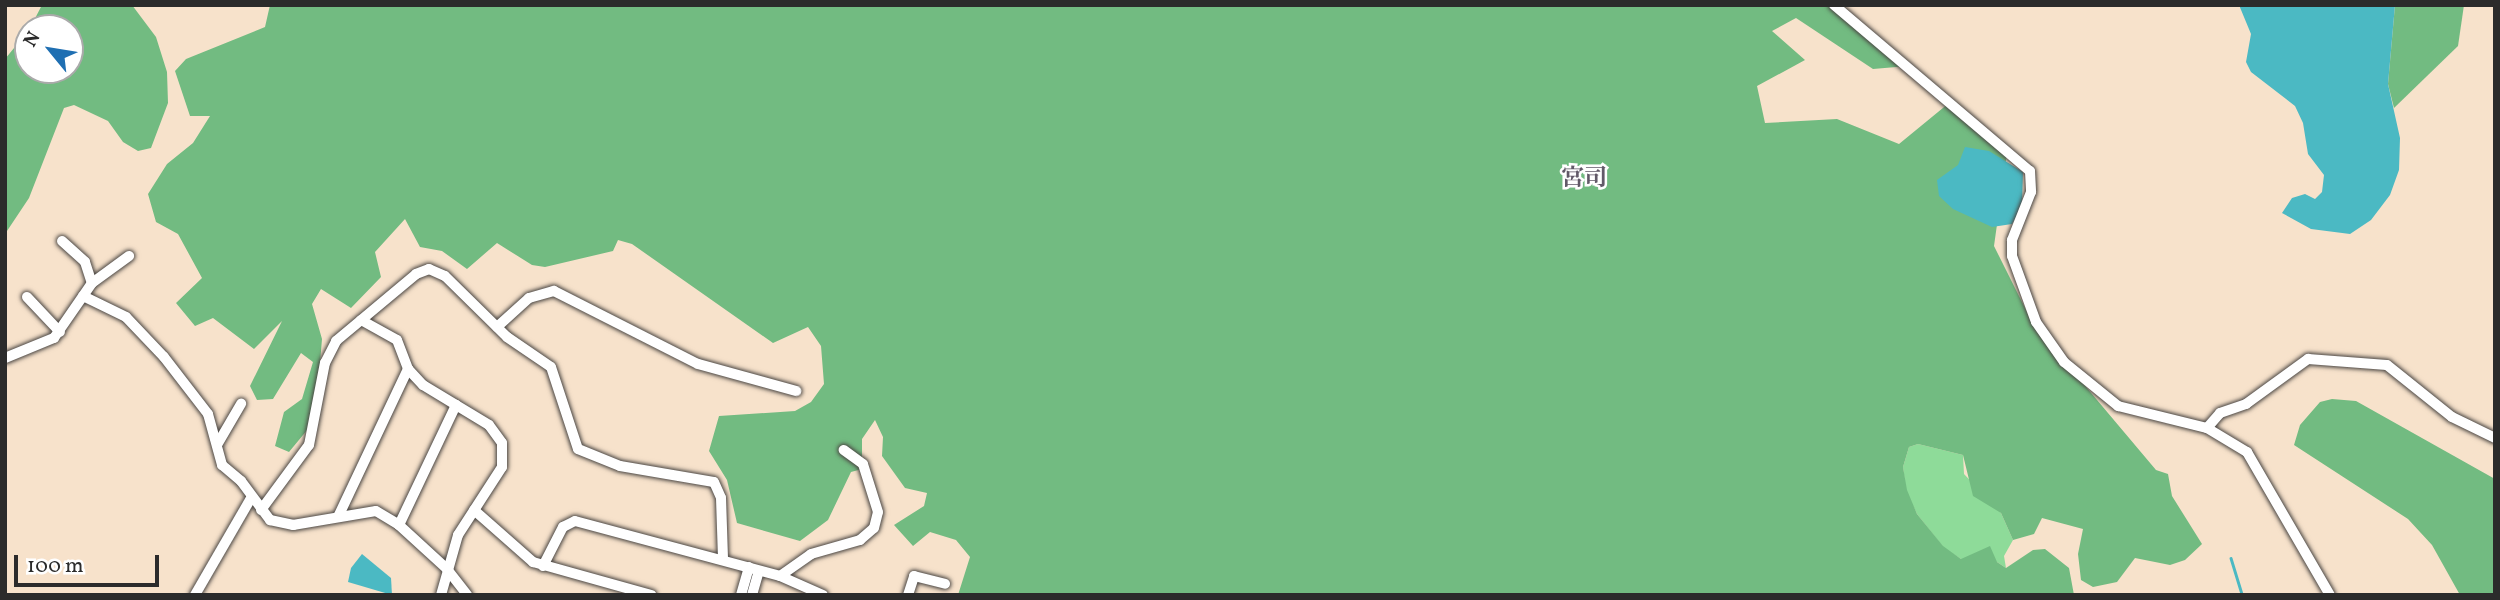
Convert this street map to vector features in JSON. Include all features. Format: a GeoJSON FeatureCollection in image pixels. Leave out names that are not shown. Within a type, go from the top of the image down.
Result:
{"type":"FeatureCollection","features":[{"type":"Feature","properties":{"kind":"street"},"geometry":{"type":"LineString","coordinates":[[1834,5],[2030,171],[2031,192],[2012,240],[2012,256],[2036,321],[2064,362],[2118,406],[2207,428],[2247,452],[2330,595]]}},
{"type":"Feature","properties":{"kind":"street"},"geometry":{"type":"LineString","coordinates":[[62,241],[85,262],[92,283]]}},
{"type":"Feature","properties":{"kind":"street"},"geometry":{"type":"LineString","coordinates":[[5,358],[60,332],[92,283],[129,256]]}},
{"type":"Feature","properties":{"kind":"street"},"geometry":{"type":"LineString","coordinates":[[261,510],[309,445],[329,351],[416,274],[429,269],[445,276],[497,327],[551,367],[578,449],[620,466],[713,482],[721,498],[723,559]]}},
{"type":"Feature","properties":{"kind":"street"},"geometry":{"type":"LineString","coordinates":[[497,327],[529,298],[554,291],[698,364],[796,391]]}},
{"type":"Feature","properties":{"kind":"street"},"geometry":{"type":"LineString","coordinates":[[83,296],[139,327],[200,399],[222,465],[241,481],[261,510],[282,524],[376,512],[400,525],[447,569],[467,595]]}},
{"type":"Feature","properties":{"kind":"street"},"geometry":{"type":"LineString","coordinates":[[27,297],[60,332]]}},
{"type":"Feature","properties":{"kind":"street"},"geometry":{"type":"LineString","coordinates":[[361,320],[397,340],[408,369],[423,385],[489,425],[502,443],[502,467],[458,536],[440,595]]}},
{"type":"Feature","properties":{"kind":"street"},"geometry":{"type":"LineString","coordinates":[[2207,428],[2220,413],[2246,404],[2308,359],[2387,365],[2452,417],[2495,438]]}},
{"type":"Feature","properties":{"kind":"street"},"geometry":{"type":"LineString","coordinates":[[338,517],[408,369]]}},
{"type":"Feature","properties":{"kind":"street"},"geometry":{"type":"LineString","coordinates":[[217,445],[241,404]]}},
{"type":"Feature","properties":{"kind":"street"},"geometry":{"type":"LineString","coordinates":[[400,525],[456,405]]}},
{"type":"Feature","properties":{"kind":"street"},"geometry":{"type":"LineString","coordinates":[[780,576],[811,554],[860,540],[874,528],[878,512],[863,464],[844,450]]}},
{"type":"Feature","properties":{"kind":"street"},"geometry":{"type":"LineString","coordinates":[[195,595],[251,498]]}},
{"type":"Feature","properties":{"kind":"street"},"geometry":{"type":"LineString","coordinates":[[474,510],[543,566],[651,595]]}},
{"type":"Feature","properties":{"kind":"street"},"geometry":{"type":"LineString","coordinates":[[543,566],[563,527],[575,520],[780,576],[823,595]]}},
{"type":"Feature","properties":{"kind":"street"},"geometry":{"type":"LineString","coordinates":[[741,595],[754,569]]}},
{"type":"Feature","properties":{"kind":"street"},"geometry":{"type":"LineString","coordinates":[[752,595],[754,569]]}},
{"type":"Feature","properties":{"kind":"street"},"geometry":{"type":"LineString","coordinates":[[908,595],[914,576],[945,584]]}},
{"type":"Feature","properties":{"kind":"green space"},"geometry":{"type":"Polygon","coordinates":[[[42,5],[132,5],[156,37],[167,72],[168,103],[151,148],[138,151],[123,142],[108,121],[74,105],[64,108],[29,198],[5,234],[5,59],[14,48],[14,84],[84,84],[84,14],[37,14],[42,5]]]}},
{"type":"Feature","properties":{"kind":"green space"},"geometry":{"type":"Polygon","coordinates":[[[270,5],[1837,5],[1908,66],[1873,69],[1796,18],[1772,31],[1805,60],[1757,86],[1765,123],[1837,119],[1899,144],[1949,103],[2007,153],[1994,246],[2033,324],[2156,470],[2168,474],[2172,496],[2202,544],[2185,560],[2170,565],[2135,558],[2117,582],[2093,587],[2081,580],[2078,554],[2083,529],[2042,518],[2034,534],[2013,540],[2001,513],[1973,496],[1963,455],[1918,444],[1909,447],[1903,467],[1907,490],[1917,514],[1943,546],[1961,559],[1990,546],[1997,562],[2006,568],[2033,550],[2045,549],[2069,568],[2074,595],[958,595],[970,557],[956,540],[930,532],[913,546],[894,525],[924,506],[927,493],[905,488],[882,456],[883,437],[875,420],[862,439],[862,469],[851,472],[828,520],[800,541],[737,523],[727,480],[709,451],[719,416],[795,411],[811,402],[824,384],[821,346],[808,327],[773,343],[632,244],[618,240],[613,251],[545,267],[532,265],[497,243],[467,269],[442,251],[420,247],[405,219],[375,252],[381,277],[351,308],[321,289],[312,304],[322,339],[318,387],[308,429],[289,452],[275,446],[284,412],[302,399],[313,362],[301,353],[273,399],[257,400],[250,386],[282,321],[254,349],[213,318],[195,326],[176,303],[202,278],[178,234],[156,222],[148,194],[167,164],[193,143],[210,116],[190,116],[175,71],[186,59],[265,27],[270,5]]]}},
{"type":"Feature","properties":{"kind":"green space"},"geometry":{"type":"Polygon","coordinates":[[[2395,5],[2464,5],[2458,46],[2394,108],[2388,84],[2395,5]]]}},
{"type":"Feature","properties":{"kind":"green space"},"geometry":{"type":"Polygon","coordinates":[[[2332,399],[2356,401],[2495,479],[2495,595],[2460,595],[2432,545],[2408,519],[2294,445],[2300,425],[2320,402],[2332,399]]]}},
{"type":"Feature","properties":{"kind":"green space"},"geometry":{"type":"Polygon","coordinates":[[[1918,444],[1963,455],[1964,474],[2001,513],[2013,540],[2004,556],[2006,568],[1997,562],[1961,559],[1944,548],[1917,514],[1906,491],[1903,467],[1909,447],[1918,444]]]}},
{"type":"Feature","properties":{"kind":"water"},"geometry":{"type":"Polygon","coordinates":[[[2239,5],[2395,5],[2388,84],[2400,138],[2399,170],[2390,195],[2371,220],[2350,234],[2311,229],[2282,213],[2292,198],[2305,194],[2315,199],[2322,192],[2324,175],[2308,154],[2303,123],[2295,106],[2251,72],[2246,62],[2251,34],[2239,5]]]}},
{"type":"Feature","properties":{"kind":"water"},"geometry":{"type":"Polygon","coordinates":[[[1965,147],[1989,151],[2023,172],[2022,207],[2012,224],[1992,227],[1953,209],[1939,196],[1937,180],[1958,165],[1965,147]]]}},
{"type":"Feature","properties":{"kind":"water"},"geometry":{"type":"Polygon","coordinates":[[[362,554],[391,578],[392,595],[348,582],[351,568],[362,554]]]}},
{"type":"Feature","properties":{"kind":"waterway"},"geometry":{"type":"LineString","coordinates":[[2231,558],[2242,595]]}},
{"type":"Feature","properties":{"kind":"district","name":"宮司"},"geometry":{"type":"Point","coordinates":[1584,179]}}]}
